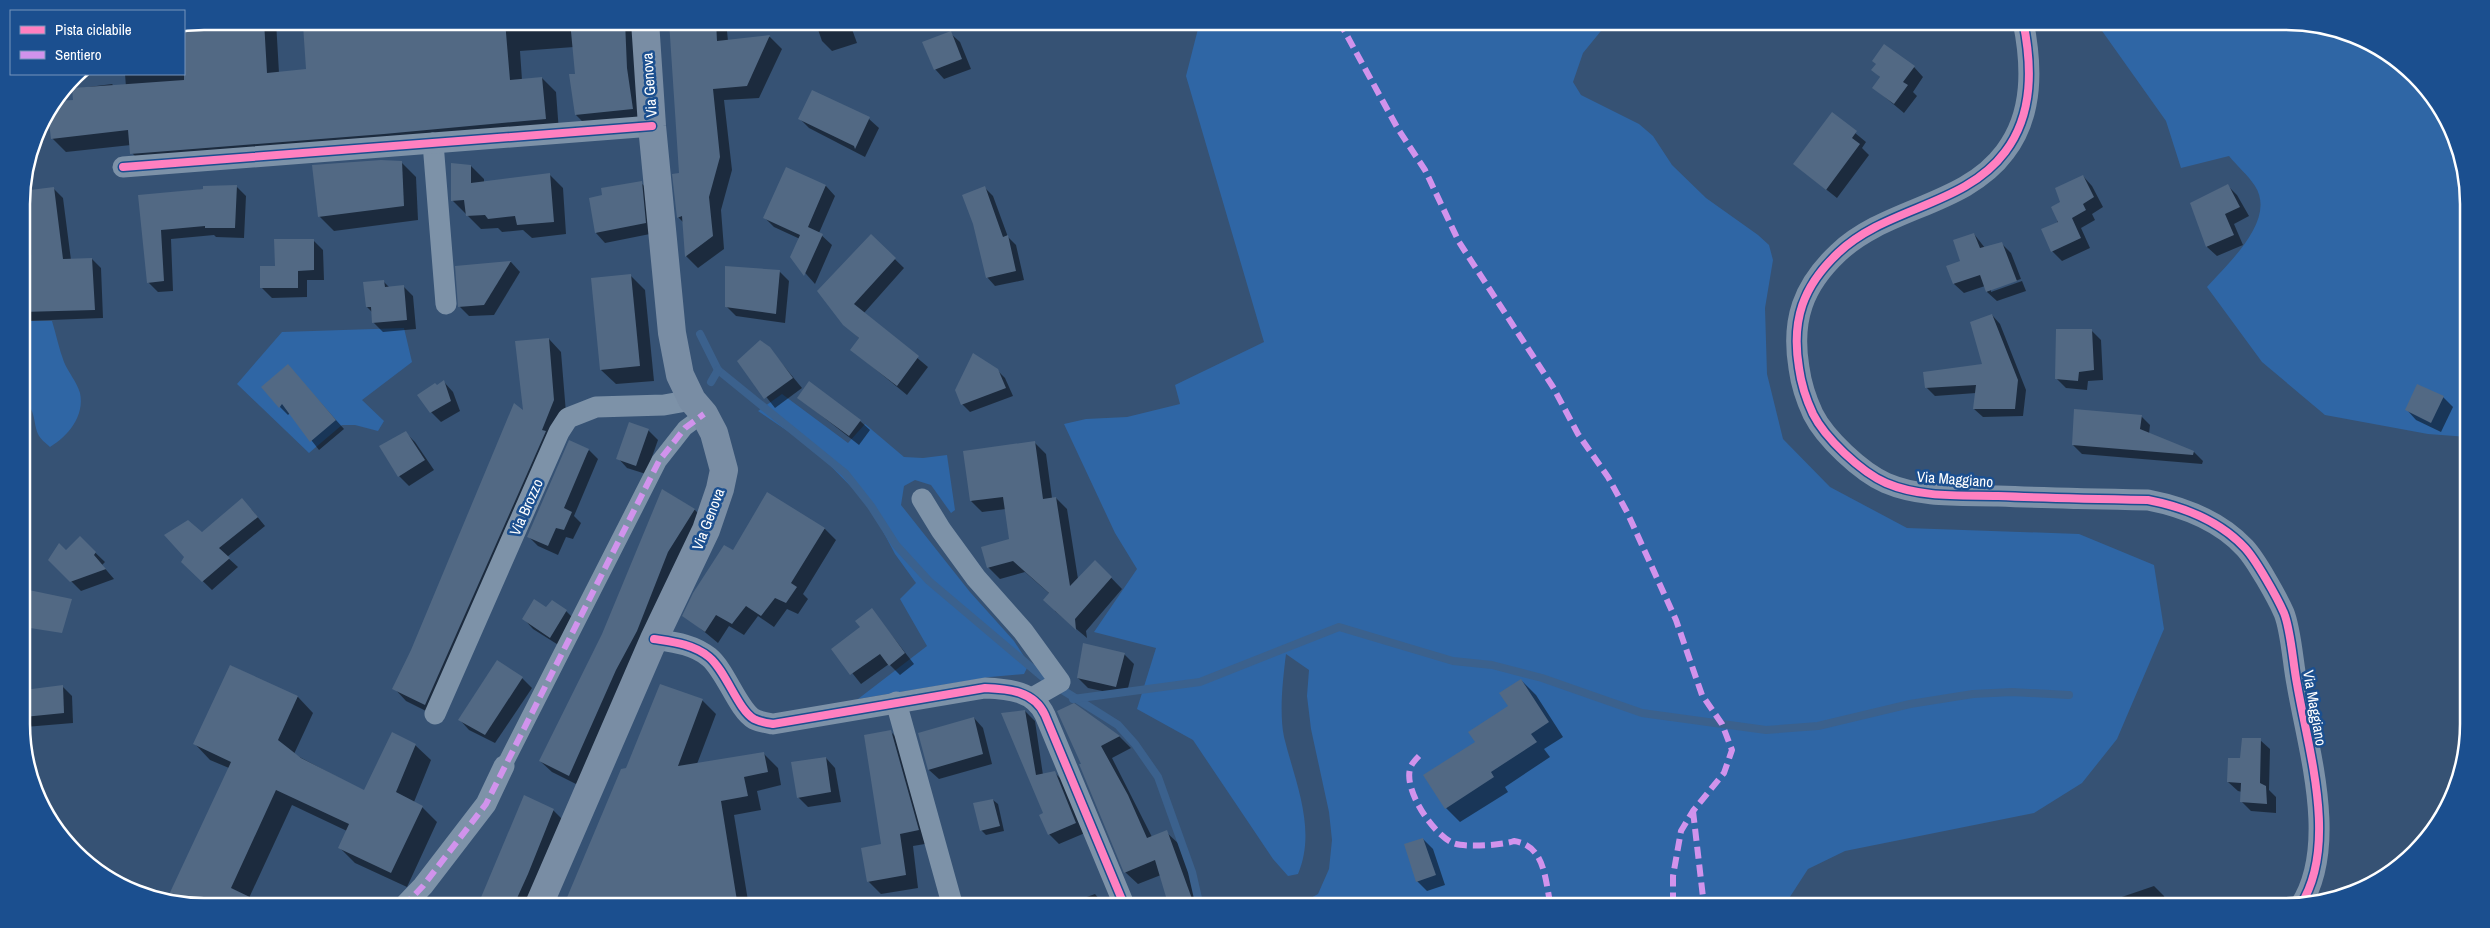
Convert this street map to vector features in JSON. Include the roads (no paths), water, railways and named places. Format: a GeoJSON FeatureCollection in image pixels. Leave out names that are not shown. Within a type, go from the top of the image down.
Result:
{"type":"FeatureCollection","features":[{"type":"Feature","properties":{"kind":"main road","name":"Via Genova"},"geometry":{"type":"LineString","coordinates":[[542,898],[654,638],[706,530],[720,489],[724,470],[714,433],[680,375],[672,333],[652,126],[646,30]]}},
{"type":"Feature","properties":{"kind":"street","name":"Via Maggiano"},"geometry":{"type":"LineString","coordinates":[[2025,30],[2030,58],[2030,81],[2018,130],[2007,150],[1993,168],[1971,184],[1870,230],[1839,252],[1816,276],[1805,295],[1798,318],[1797,354],[1802,385],[1813,415],[1834,442],[1862,467],[1885,482],[1923,494],[2148,500],[2172,505],[2207,519],[2246,548],[2284,614],[2316,790],[2320,823],[2311,884],[2304,897]]}},
{"type":"Feature","properties":{"kind":"street"},"geometry":{"type":"LineString","coordinates":[[123,167],[652,126]]}},
{"type":"Feature","properties":{"kind":"street"},"geometry":{"type":"LineString","coordinates":[[433,143],[446,304]]}},
{"type":"Feature","properties":{"kind":"street","name":"Via Brozzo"},"geometry":{"type":"LineString","coordinates":[[435,714],[559,432],[568,418],[596,407],[664,405],[698,407]]}},
{"type":"Feature","properties":{"kind":"street"},"geometry":{"type":"LineString","coordinates":[[412,898],[423,886],[486,804],[659,461],[685,428],[698,407]]}},
{"type":"Feature","properties":{"kind":"street"},"geometry":{"type":"LineString","coordinates":[[654,638],[685,644],[708,656],[729,682],[749,714],[754,719],[773,724],[985,688],[1046,690],[1060,682],[1024,631],[976,578],[941,530],[922,499]]}},
{"type":"Feature","properties":{"kind":"street"},"geometry":{"type":"LineString","coordinates":[[1046,690],[1045,716],[1121,898]]}},
{"type":"Feature","properties":{"kind":"street"},"geometry":{"type":"LineString","coordinates":[[896,702],[950,898]]}},
{"type":"Feature","properties":{"kind":"waterway"},"geometry":{"type":"LineString","coordinates":[[700,334],[718,370],[845,473],[871,506],[896,545],[929,581],[1045,679],[1118,725],[1135,744],[1158,777],[1192,872],[1198,898]]}},
{"type":"Feature","properties":{"kind":"waterway"},"geometry":{"type":"LineString","coordinates":[[711,382],[718,370]]}},
{"type":"Feature","properties":{"kind":"waterway"},"geometry":{"type":"LineString","coordinates":[[1073,699],[1200,682],[1339,627],[1453,661],[1492,665],[1542,678],[1642,713],[1766,730],[1818,726],[1910,704],[1973,694],[2012,692],[2069,695]]}}]}
